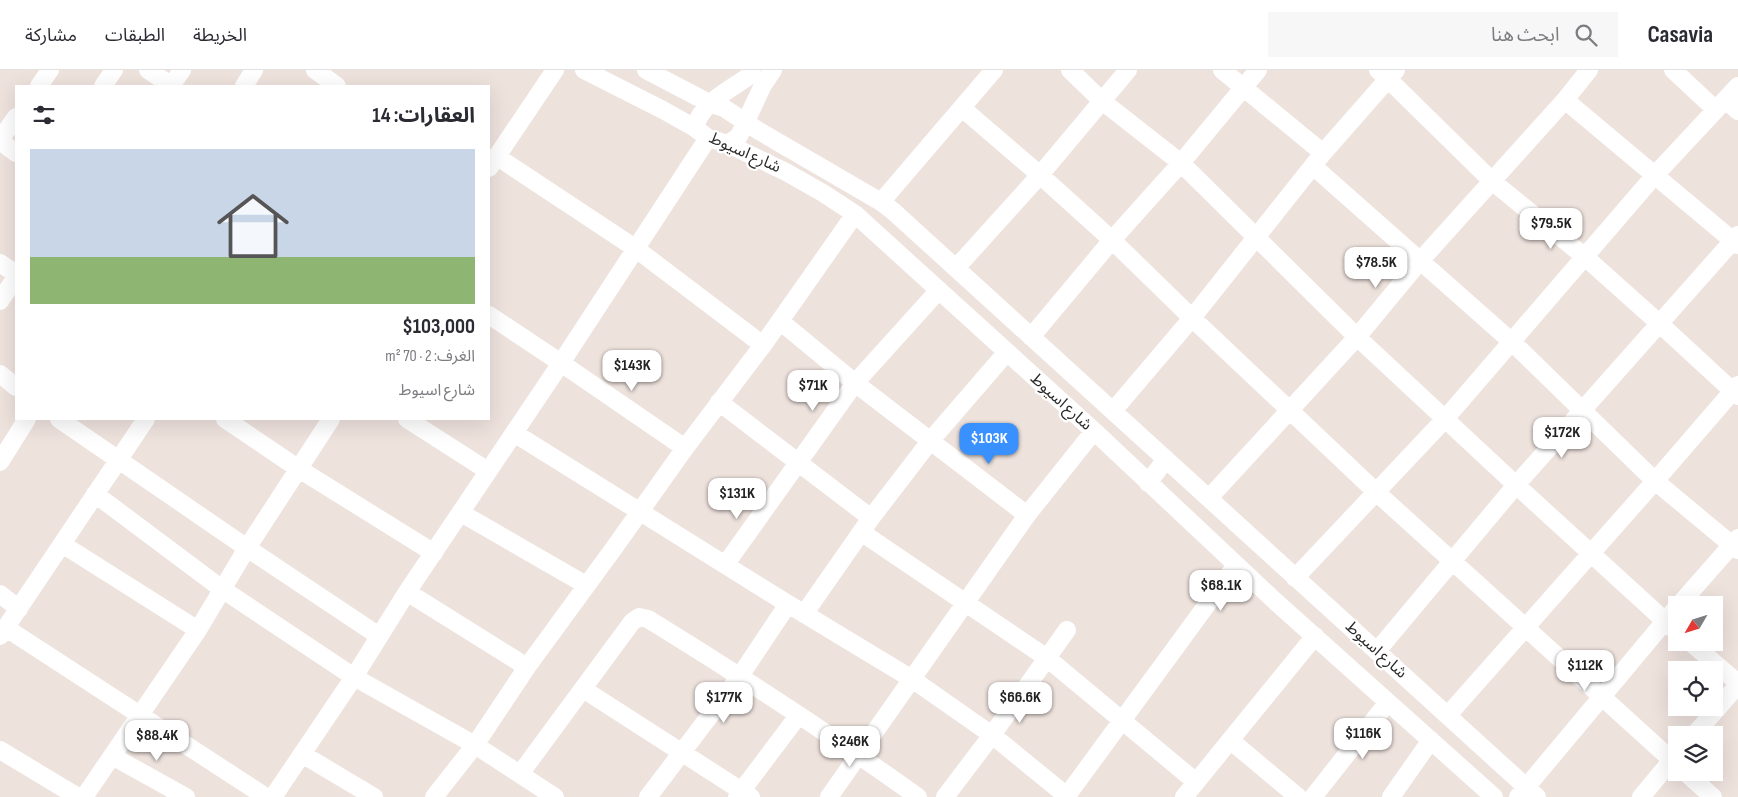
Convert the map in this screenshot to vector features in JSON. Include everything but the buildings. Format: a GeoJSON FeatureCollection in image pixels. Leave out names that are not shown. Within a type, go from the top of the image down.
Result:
{"type":"FeatureCollection","features":[{"type":"Feature","properties":{"kind":"street"},"geometry":{"type":"LineString","coordinates":[[39,85],[50,70]]}},
{"type":"Feature","properties":{"kind":"street"},"geometry":{"type":"LineString","coordinates":[[103,85],[114,70]]}},
{"type":"Feature","properties":{"kind":"street"},"geometry":{"type":"LineString","coordinates":[[148,70],[170,85]]}},
{"type":"Feature","properties":{"kind":"street"},"geometry":{"type":"LineString","coordinates":[[172,85],[182,70]]}},
{"type":"Feature","properties":{"kind":"street"},"geometry":{"type":"LineString","coordinates":[[245,85],[254,70]]}},
{"type":"Feature","properties":{"kind":"street"},"geometry":{"type":"LineString","coordinates":[[315,70],[336,85]]}},
{"type":"Feature","properties":{"kind":"street"},"geometry":{"type":"LineString","coordinates":[[555,70],[492,162],[636,248],[763,345]]}},
{"type":"Feature","properties":{"kind":"street","name":"شارع اسيوط"},"geometry":{"type":"LineString","coordinates":[[584,70],[702,133],[786,172],[855,214],[1094,431],[1236,565],[1494,797]]}},
{"type":"Feature","properties":{"kind":"street","name":"شارع اسيوط"},"geometry":{"type":"LineString","coordinates":[[646,70],[710,104],[724,108],[881,202],[1448,715],[1527,794]]}},
{"type":"Feature","properties":{"kind":"street"},"geometry":{"type":"LineString","coordinates":[[881,202],[994,70]]}},
{"type":"Feature","properties":{"kind":"street"},"geometry":{"type":"LineString","coordinates":[[1070,70],[1102,101],[1181,163],[1357,337],[1668,624]]}},
{"type":"Feature","properties":{"kind":"street"},"geometry":{"type":"LineString","coordinates":[[956,268],[1040,175],[1128,70]]}},
{"type":"Feature","properties":{"kind":"street"},"geometry":{"type":"LineString","coordinates":[[1222,70],[1243,87],[1420,261],[1512,342],[1655,481],[1736,544],[1687,596]]}},
{"type":"Feature","properties":{"kind":"street"},"geometry":{"type":"LineString","coordinates":[[1031,337],[1112,240],[1181,163],[1258,70]]}},
{"type":"Feature","properties":{"kind":"street"},"geometry":{"type":"LineString","coordinates":[[1209,498],[1357,337],[1420,261],[1565,100],[1588,70]]}},
{"type":"Feature","properties":{"kind":"street"},"geometry":{"type":"LineString","coordinates":[[1678,72],[1726,107]]}},
{"type":"Feature","properties":{"kind":"street"},"geometry":{"type":"LineString","coordinates":[[1113,411],[1192,318],[1387,73],[1492,181],[1585,257],[1736,391],[1448,715]]}},
{"type":"Feature","properties":{"kind":"street"},"geometry":{"type":"LineString","coordinates":[[273,797],[636,248],[702,133],[697,118],[710,104],[759,75]]}},
{"type":"Feature","properties":{"kind":"street"},"geometry":{"type":"LineString","coordinates":[[728,144],[739,136],[746,122],[759,75]]}},
{"type":"Feature","properties":{"kind":"street"},"geometry":{"type":"LineString","coordinates":[[1295,578],[1375,491],[1445,419],[1655,175],[1726,107],[1738,86]]}},
{"type":"Feature","properties":{"kind":"street"},"geometry":{"type":"LineString","coordinates":[[1376,651],[1516,485],[1736,240],[1565,100]]}},
{"type":"Feature","properties":{"kind":"street"},"geometry":{"type":"LineString","coordinates":[[962,108],[1112,240],[1289,411],[1375,491],[1601,697],[1668,754]]}},
{"type":"Feature","properties":{"kind":"street"},"geometry":{"type":"LineString","coordinates":[[15,118],[0,140],[15,152]]}},
{"type":"Feature","properties":{"kind":"street"},"geometry":{"type":"LineString","coordinates":[[434,797],[475,745],[526,667],[685,448],[763,345],[855,214]]}},
{"type":"Feature","properties":{"kind":"street"},"geometry":{"type":"LineString","coordinates":[[0,262],[15,275]]}},
{"type":"Feature","properties":{"kind":"street"},"geometry":{"type":"LineString","coordinates":[[0,301],[15,278]]}},
{"type":"Feature","properties":{"kind":"street"},"geometry":{"type":"LineString","coordinates":[[725,565],[855,383],[939,290]]}},
{"type":"Feature","properties":{"kind":"street"},"geometry":{"type":"LineString","coordinates":[[490,316],[685,448]]}},
{"type":"Feature","properties":{"kind":"street"},"geometry":{"type":"LineString","coordinates":[[780,321],[855,383],[1027,515]]}},
{"type":"Feature","properties":{"kind":"street"},"geometry":{"type":"LineString","coordinates":[[804,614],[866,525],[931,440],[1007,352]]}},
{"type":"Feature","properties":{"kind":"street"},"geometry":{"type":"LineString","coordinates":[[0,374],[15,386]]}},
{"type":"Feature","properties":{"kind":"street"},"geometry":{"type":"LineString","coordinates":[[719,402],[798,461],[866,525],[965,602],[1047,658],[1196,782]]}},
{"type":"Feature","properties":{"kind":"street"},"geometry":{"type":"LineString","coordinates":[[0,462],[26,420]]}},
{"type":"Feature","properties":{"kind":"street"},"geometry":{"type":"LineString","coordinates":[[60,420],[379,636]]}},
{"type":"Feature","properties":{"kind":"street"},"geometry":{"type":"LineString","coordinates":[[145,420],[3,632],[140,714],[266,797]]}},
{"type":"Feature","properties":{"kind":"street"},"geometry":{"type":"LineString","coordinates":[[226,420],[299,469],[434,553]]}},
{"type":"Feature","properties":{"kind":"street"},"geometry":{"type":"LineString","coordinates":[[84,797],[198,630],[247,548],[330,420]]}},
{"type":"Feature","properties":{"kind":"street"},"geometry":{"type":"LineString","coordinates":[[409,420],[488,471]]}},
{"type":"Feature","properties":{"kind":"street"},"geometry":{"type":"LineString","coordinates":[[829,797],[1027,515],[1094,431]]}},
{"type":"Feature","properties":{"kind":"street"},"geometry":{"type":"LineString","coordinates":[[514,433],[912,679],[992,735],[1067,797],[1236,565]]}},
{"type":"Feature","properties":{"kind":"street"},"geometry":{"type":"LineString","coordinates":[[1148,483],[1166,459]]}},
{"type":"Feature","properties":{"kind":"street"},"geometry":{"type":"LineString","coordinates":[[95,494],[222,589],[354,677],[475,745],[555,797]]}},
{"type":"Feature","properties":{"kind":"street"},"geometry":{"type":"LineString","coordinates":[[461,513],[586,585]]}},
{"type":"Feature","properties":{"kind":"street"},"geometry":{"type":"LineString","coordinates":[[62,544],[198,630]]}},
{"type":"Feature","properties":{"kind":"street"},"geometry":{"type":"LineString","coordinates":[[407,592],[526,667]]}},
{"type":"Feature","properties":{"kind":"street"},"geometry":{"type":"LineString","coordinates":[[0,594],[19,609]]}},
{"type":"Feature","properties":{"kind":"street"},"geometry":{"type":"LineString","coordinates":[[648,797],[740,676],[788,604]]}},
{"type":"Feature","properties":{"kind":"street"},"geometry":{"type":"LineString","coordinates":[[520,774],[632,622],[639,617],[648,619],[740,676],[918,797]]}},
{"type":"Feature","properties":{"kind":"street"},"geometry":{"type":"LineString","coordinates":[[1527,794],[1601,697],[1668,628]]}},
{"type":"Feature","properties":{"kind":"street"},"geometry":{"type":"LineString","coordinates":[[945,797],[1067,630]]}},
{"type":"Feature","properties":{"kind":"street"},"geometry":{"type":"LineString","coordinates":[[1184,797],[1315,636]]}},
{"type":"Feature","properties":{"kind":"street"},"geometry":{"type":"LineString","coordinates":[[1700,651],[1738,684],[1702,726]]}},
{"type":"Feature","properties":{"kind":"street"},"geometry":{"type":"LineString","coordinates":[[583,689],[683,752],[743,795],[798,716]]}},
{"type":"Feature","properties":{"kind":"street"},"geometry":{"type":"LineString","coordinates":[[1313,797],[1388,702]]}},
{"type":"Feature","properties":{"kind":"street"},"geometry":{"type":"LineString","coordinates":[[1230,740],[1298,797]]}},
{"type":"Feature","properties":{"kind":"street"},"geometry":{"type":"LineString","coordinates":[[1391,797],[1431,740]]}},
{"type":"Feature","properties":{"kind":"street"},"geometry":{"type":"LineString","coordinates":[[0,750],[78,797]]}},
{"type":"Feature","properties":{"kind":"street"},"geometry":{"type":"LineString","coordinates":[[302,754],[374,797]]}},
{"type":"Feature","properties":{"kind":"street"},"geometry":{"type":"LineString","coordinates":[[112,756],[186,797]]}},
{"type":"Feature","properties":{"kind":"street"},"geometry":{"type":"LineString","coordinates":[[1642,797],[1668,768]]}},
{"type":"Feature","properties":{"kind":"street"},"geometry":{"type":"LineString","coordinates":[[1695,781],[1713,797]]}}]}
